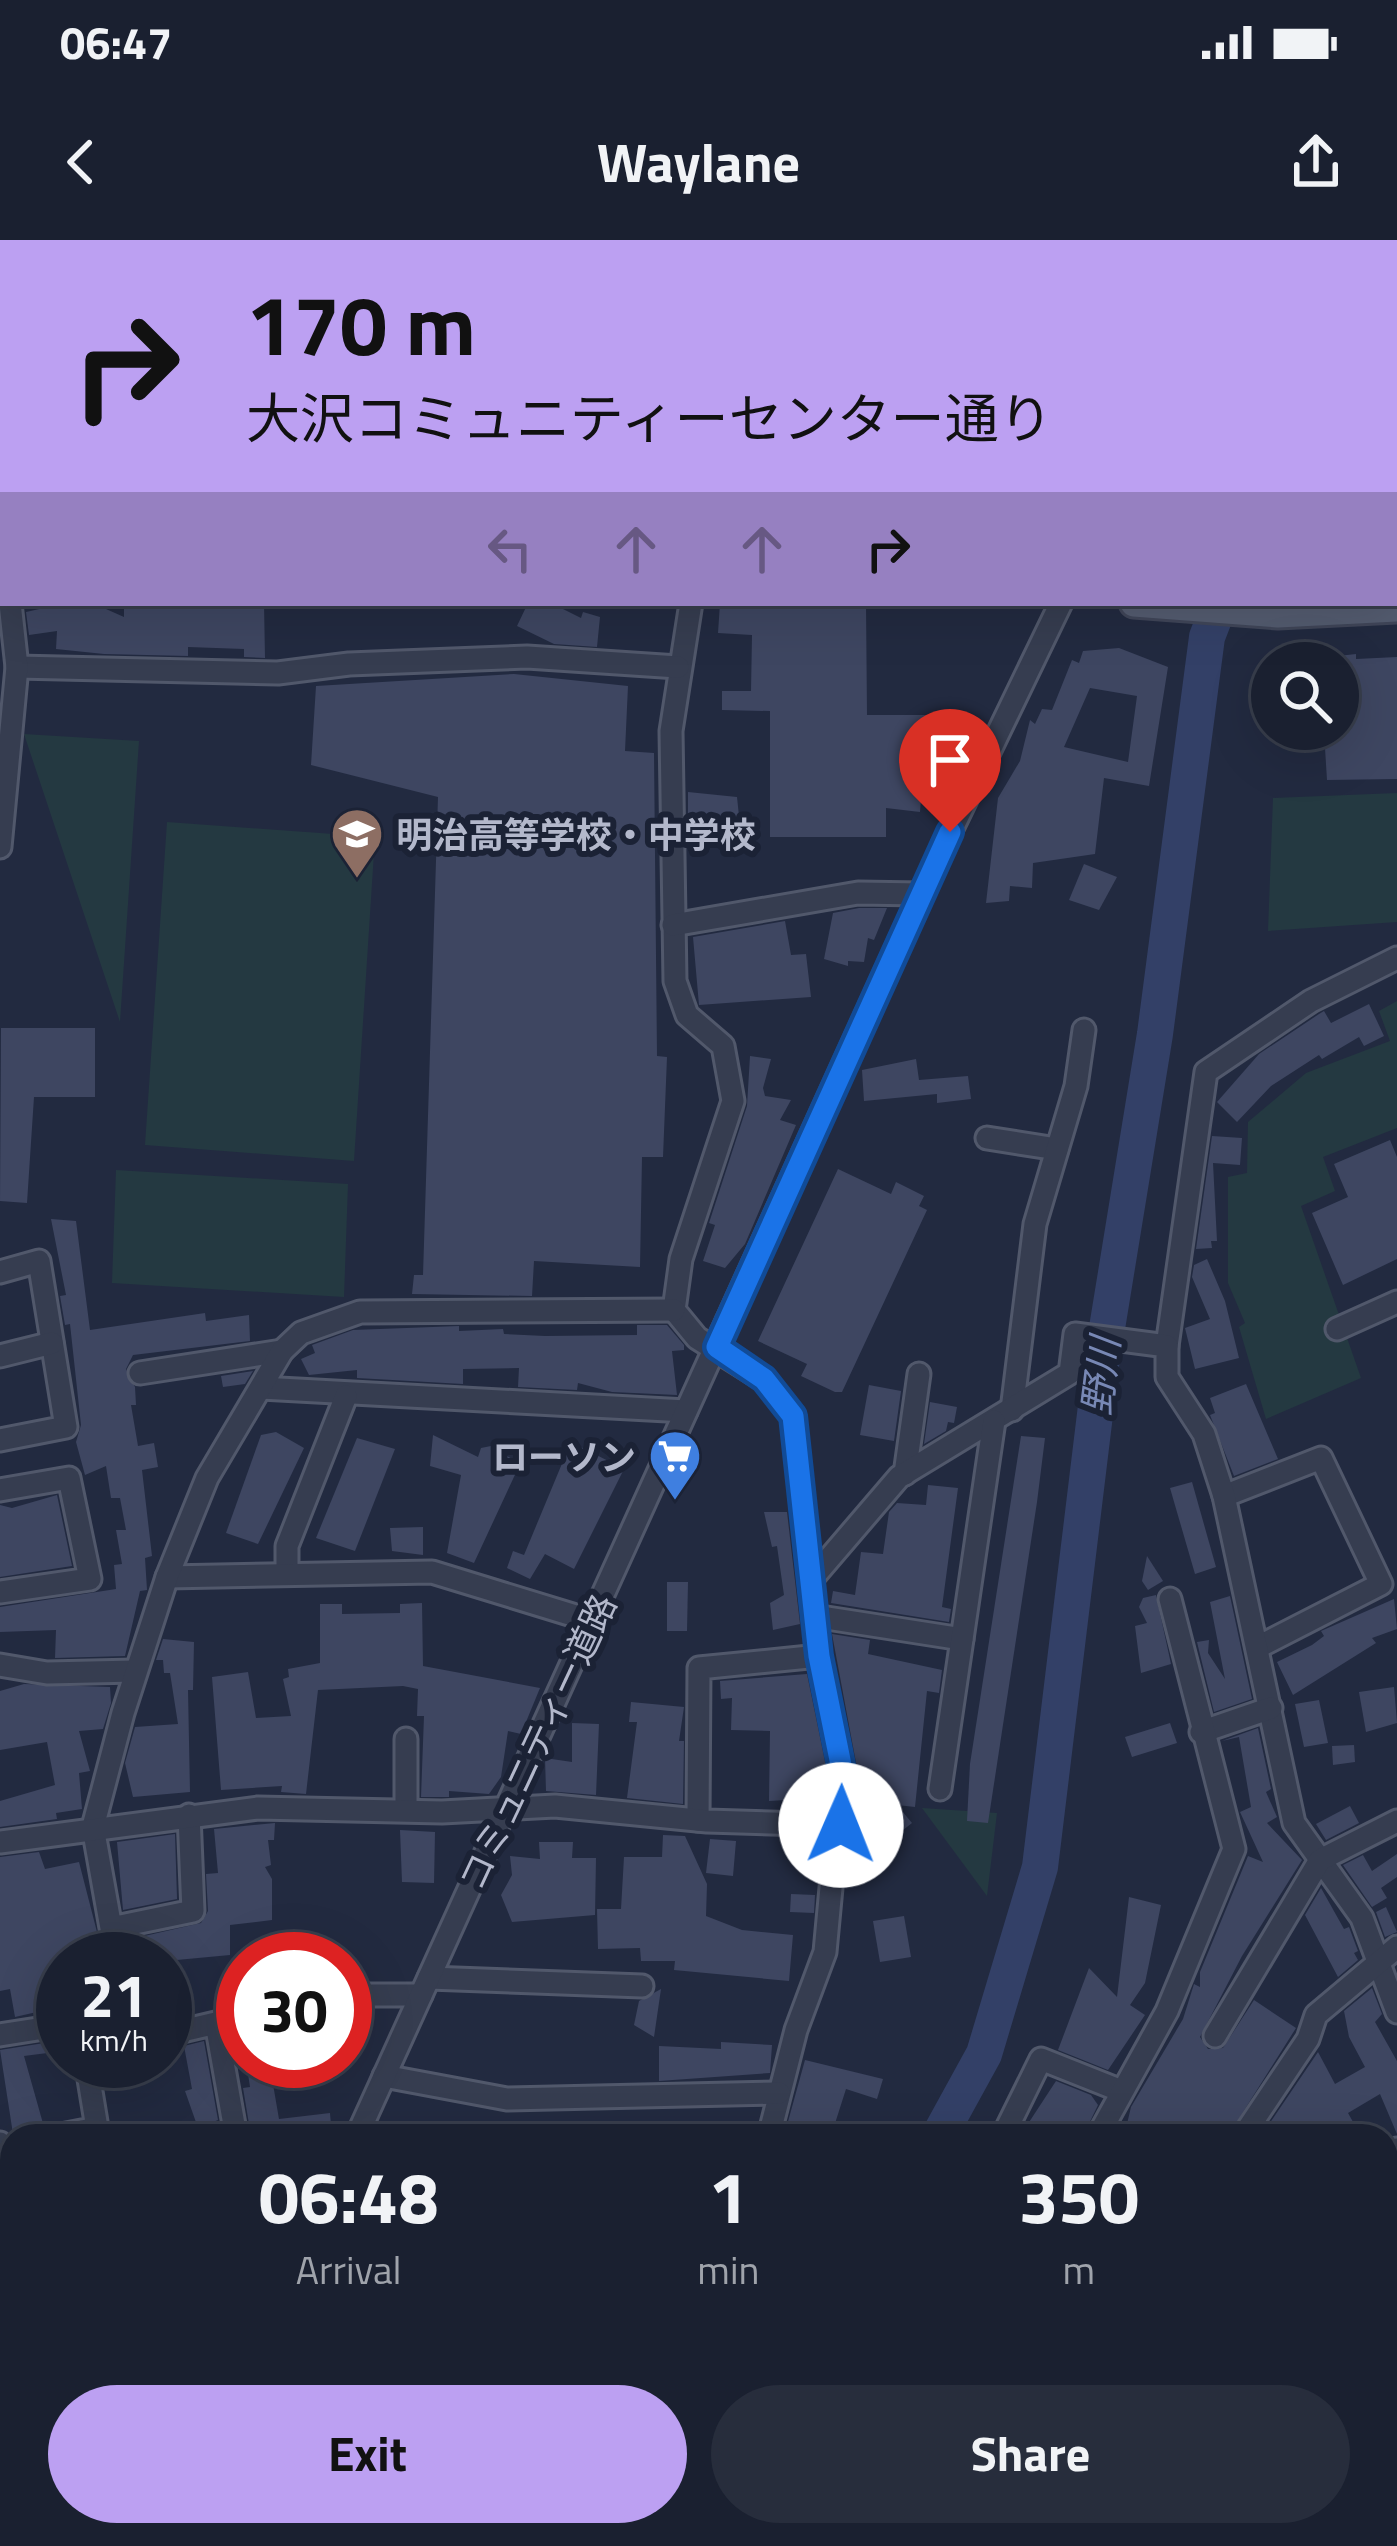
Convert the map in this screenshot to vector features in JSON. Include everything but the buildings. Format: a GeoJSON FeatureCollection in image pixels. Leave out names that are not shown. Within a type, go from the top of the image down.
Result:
{"type":"FeatureCollection","features":[{"type":"Feature","properties":{"kind":"main road"},"geometry":{"type":"LineString","coordinates":[[1169,606],[1268,613],[1397,608]]}},
{"type":"Feature","properties":{"kind":"street"},"geometry":{"type":"LineString","coordinates":[[0,847],[16,667],[10,606]]}},
{"type":"Feature","properties":{"kind":"street"},"geometry":{"type":"LineString","coordinates":[[690,606],[671,731],[675,981],[687,1015],[723,1046],[733,1101],[681,1259],[674,1310],[697,1338],[764,1379],[793,1416],[819,1656],[842,1770],[841,1825],[830,1869],[825,1952],[772,2124]]}},
{"type":"Feature","properties":{"kind":"street","name":"コミュニティー道路"},"geometry":{"type":"LineString","coordinates":[[363,2124],[921,894],[1060,606]]}},
{"type":"Feature","properties":{"kind":"street"},"geometry":{"type":"LineString","coordinates":[[16,667],[278,673],[349,664],[527,657],[678,667]]}},
{"type":"Feature","properties":{"kind":"street"},"geometry":{"type":"LineString","coordinates":[[673,925],[858,893],[921,894]]}},
{"type":"Feature","properties":{"kind":"street"},"geometry":{"type":"LineString","coordinates":[[1397,958],[1311,1001],[1206,1072],[1165,1346],[1167,1377],[1204,1434],[1225,1496],[1294,1823],[1362,1918],[1397,2012]]}},
{"type":"Feature","properties":{"kind":"street"},"geometry":{"type":"LineString","coordinates":[[940,1789],[1035,1224],[1076,1086],[1084,1030]]}},
{"type":"Feature","properties":{"kind":"street"},"geometry":{"type":"LineString","coordinates":[[987,1138],[1057,1149]]}},
{"type":"Feature","properties":{"kind":"street"},"geometry":{"type":"LineString","coordinates":[[0,1272],[39,1261],[66,1427],[0,1440]]}},
{"type":"Feature","properties":{"kind":"street"},"geometry":{"type":"LineString","coordinates":[[1337,1329],[1397,1302]]}},
{"type":"Feature","properties":{"kind":"street"},"geometry":{"type":"LineString","coordinates":[[189,1815],[193,1911],[110,1928],[93,1827],[135,1671],[207,1478],[282,1351],[302,1333],[360,1312],[674,1310]]}},
{"type":"Feature","properties":{"kind":"street"},"geometry":{"type":"LineString","coordinates":[[810,1580],[881,1492],[1070,1373],[1075,1334],[1165,1346]]}},
{"type":"Feature","properties":{"kind":"street"},"geometry":{"type":"LineString","coordinates":[[0,1356],[52,1343]]}},
{"type":"Feature","properties":{"kind":"street"},"geometry":{"type":"LineString","coordinates":[[140,1373],[282,1351]]}},
{"type":"Feature","properties":{"kind":"street"},"geometry":{"type":"LineString","coordinates":[[905,1474],[919,1375]]}},
{"type":"Feature","properties":{"kind":"street"},"geometry":{"type":"LineString","coordinates":[[262,1388],[686,1411]]}},
{"type":"Feature","properties":{"kind":"street"},"geometry":{"type":"LineString","coordinates":[[287,1574],[287,1546],[346,1396]]}},
{"type":"Feature","properties":{"kind":"street"},"geometry":{"type":"LineString","coordinates":[[1225,1496],[1321,1458],[1381,1584],[1260,1646]]}},
{"type":"Feature","properties":{"kind":"street"},"geometry":{"type":"LineString","coordinates":[[0,1490],[69,1478],[91,1579],[0,1592]]}},
{"type":"Feature","properties":{"kind":"street"},"geometry":{"type":"LineString","coordinates":[[167,1576],[432,1572],[592,1621]]}},
{"type":"Feature","properties":{"kind":"street"},"geometry":{"type":"LineString","coordinates":[[1103,2124],[1119,2090],[1176,2015],[1234,1849],[1170,1598]]}},
{"type":"Feature","properties":{"kind":"street"},"geometry":{"type":"LineString","coordinates":[[814,1616],[962,1639]]}},
{"type":"Feature","properties":{"kind":"street"},"geometry":{"type":"LineString","coordinates":[[698,1820],[699,1668],[819,1656]]}},
{"type":"Feature","properties":{"kind":"street"},"geometry":{"type":"LineString","coordinates":[[0,1665],[47,1672],[135,1671]]}},
{"type":"Feature","properties":{"kind":"street"},"geometry":{"type":"LineString","coordinates":[[1201,1732],[1271,1708]]}},
{"type":"Feature","properties":{"kind":"street"},"geometry":{"type":"LineString","coordinates":[[406,1738],[406,1809]]}},
{"type":"Feature","properties":{"kind":"street"},"geometry":{"type":"LineString","coordinates":[[0,1842],[258,1808],[555,1806],[698,1820],[841,1825]]}},
{"type":"Feature","properties":{"kind":"street"},"geometry":{"type":"LineString","coordinates":[[1215,2036],[1320,1860],[1397,1822]]}},
{"type":"Feature","properties":{"kind":"street"},"geometry":{"type":"LineString","coordinates":[[1251,2124],[1308,2039],[1316,2015],[1397,1947]]}},
{"type":"Feature","properties":{"kind":"street"},"geometry":{"type":"LineString","coordinates":[[372,1992],[425,1986],[642,1986]]}},
{"type":"Feature","properties":{"kind":"street"},"geometry":{"type":"LineString","coordinates":[[192,2029],[216,2023],[234,2124]]}},
{"type":"Feature","properties":{"kind":"street"},"geometry":{"type":"LineString","coordinates":[[0,2035],[36,2029]]}},
{"type":"Feature","properties":{"kind":"street"},"geometry":{"type":"LineString","coordinates":[[1009,2124],[1041,2059],[1119,2090]]}},
{"type":"Feature","properties":{"kind":"street"},"geometry":{"type":"LineString","coordinates":[[385,2076],[507,2099],[779,2093]]}},
{"type":"Feature","properties":{"kind":"street"},"geometry":{"type":"LineString","coordinates":[[90,2088],[96,2124]]}},
{"type":"Feature","properties":{"kind":"shaded area"},"geometry":{"type":"Polygon","coordinates":[[[24,734],[139,741],[120,1022],[24,734]]]}},
{"type":"Feature","properties":{"kind":"shaded area"},"geometry":{"type":"Polygon","coordinates":[[[1397,793],[1397,922],[1268,931],[1273,798],[1397,793]]]}},
{"type":"Feature","properties":{"kind":"shaded area"},"geometry":{"type":"Polygon","coordinates":[[[167,822],[375,837],[354,1161],[145,1145],[167,822]]]}},
{"type":"Feature","properties":{"kind":"shaded area"},"geometry":{"type":"Polygon","coordinates":[[[1397,1001],[1397,1128],[1323,1157],[1335,1191],[1301,1206],[1361,1378],[1266,1419],[1239,1327],[1245,1323],[1228,1283],[1228,1177],[1247,1173],[1248,1122],[1306,1073],[1390,1041],[1379,1011],[1397,1001]]]}},
{"type":"Feature","properties":{"kind":"shaded area"},"geometry":{"type":"Polygon","coordinates":[[[116,1170],[348,1184],[344,1297],[112,1283],[116,1170]]]}},
{"type":"Feature","properties":{"kind":"shaded area"},"geometry":{"type":"Polygon","coordinates":[[[922,1808],[997,1813],[987,1896],[922,1808]]]}},
{"type":"Feature","properties":{"kind":"waterway","name":"野川"},"geometry":{"type":"LineString","coordinates":[[946,2124],[984,2054],[1040,1867],[1101,1365],[1155,1034],[1207,637],[1219,606]]}},
{"type":"Feature","properties":{"kind":"place","name":"明治高等学校・中学校"},"geometry":{"type":"Point","coordinates":[357,880]}},
{"type":"Feature","properties":{"kind":"place","name":"ローソン"},"geometry":{"type":"Point","coordinates":[675,1502]}},
{"type":"Feature","properties":{"kind":"route"},"geometry":{"type":"LineString","coordinates":[[841,1825],[842,1770],[819,1656],[793,1416],[764,1379],[717,1347],[950,832]]}}]}
